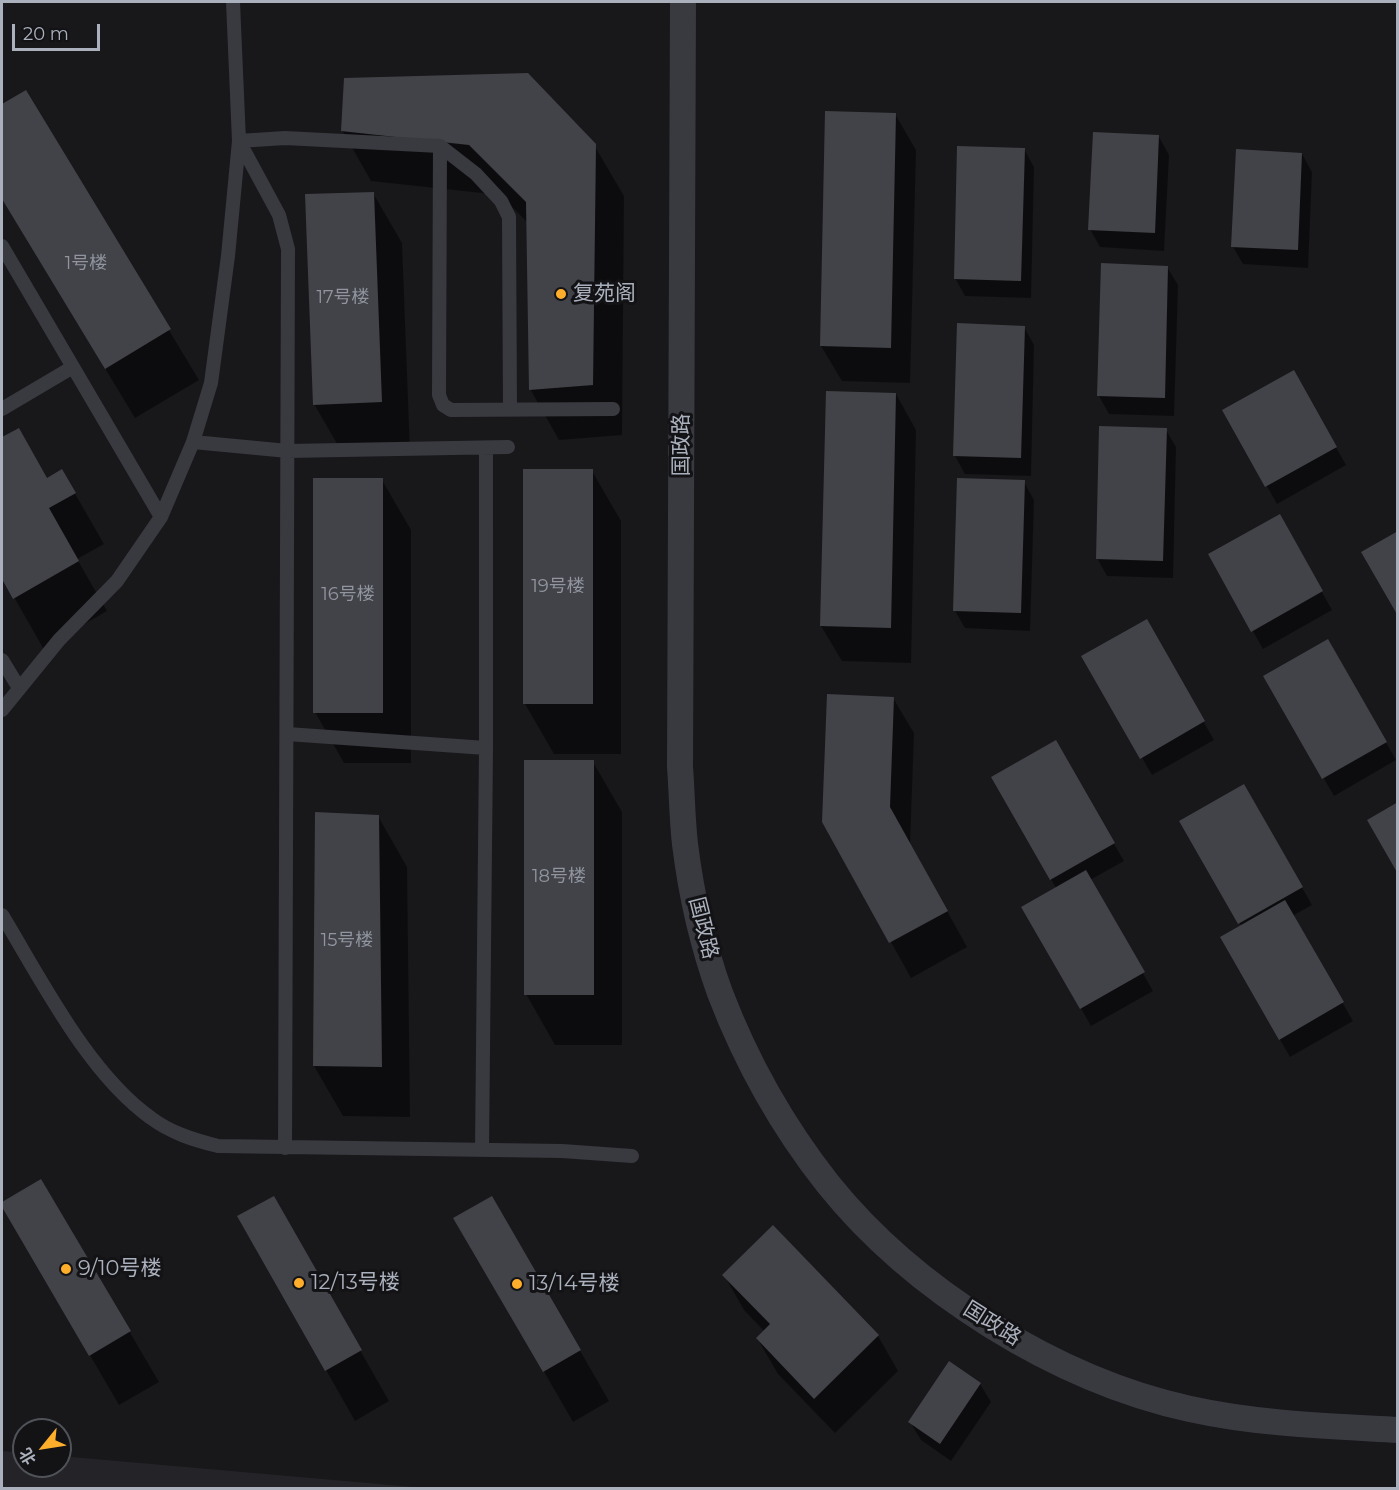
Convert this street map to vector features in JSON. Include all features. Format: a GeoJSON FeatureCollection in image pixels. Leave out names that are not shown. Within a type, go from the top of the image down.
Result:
{"type":"FeatureCollection","features":[{"type":"Feature","properties":{"kind":"street","name":"国政路"},"geometry":{"type":"LineString","coordinates":[[683,2],[682,789],[685,843],[699,920],[720,993],[749,1057],[785,1124],[829,1185],[881,1240],[940,1291],[1000,1331],[1062,1365],[1125,1391],[1189,1409],[1264,1422],[1398,1430]]}},
{"type":"Feature","properties":{"kind":"lane"},"geometry":{"type":"LineString","coordinates":[[2,710],[59,640],[117,581],[161,517],[193,442],[211,383],[228,256],[239,141],[233,2]]}},
{"type":"Feature","properties":{"kind":"lane"},"geometry":{"type":"LineString","coordinates":[[239,141],[285,138],[440,146],[476,174],[501,201],[509,217],[510,409]]}},
{"type":"Feature","properties":{"kind":"lane"},"geometry":{"type":"LineString","coordinates":[[239,141],[279,215],[288,249],[285,1148]]}},
{"type":"Feature","properties":{"kind":"lane"},"geometry":{"type":"LineString","coordinates":[[440,146],[439,395],[443,405],[451,410],[613,409]]}},
{"type":"Feature","properties":{"kind":"lane"},"geometry":{"type":"LineString","coordinates":[[2,246],[161,517]]}},
{"type":"Feature","properties":{"kind":"lane"},"geometry":{"type":"LineString","coordinates":[[2,409],[73,367]]}},
{"type":"Feature","properties":{"kind":"lane"},"geometry":{"type":"LineString","coordinates":[[193,442],[288,451],[508,447]]}},
{"type":"Feature","properties":{"kind":"lane"},"geometry":{"type":"LineString","coordinates":[[482,1150],[486,448]]}},
{"type":"Feature","properties":{"kind":"lane"},"geometry":{"type":"LineString","coordinates":[[2,660],[19,688]]}},
{"type":"Feature","properties":{"kind":"lane"},"geometry":{"type":"LineString","coordinates":[[287,734],[486,748]]}},
{"type":"Feature","properties":{"kind":"lane"},"geometry":{"type":"LineString","coordinates":[[2,915],[69,1025],[114,1086],[151,1119],[188,1138],[218,1146],[562,1151],[632,1156]]}},
{"type":"Feature","properties":{"kind":"shaded area"},"geometry":{"type":"Polygon","coordinates":[[[2,1451],[12,1452],[12,1478],[72,1478],[72,1457],[425,1488],[2,1488],[2,1451]]]}},
{"type":"Feature","properties":{"kind":"building","name":"复苑阁"},"geometry":{"type":"Polygon","coordinates":[[[528,73],[596,144],[593,385],[529,390],[526,202],[469,145],[341,131],[344,78],[528,73]]]}},
{"type":"Feature","properties":{"kind":"building"},"geometry":{"type":"Polygon","coordinates":[[[26,90],[171,329],[105,369],[2,199],[2,104],[26,90]]]}},
{"type":"Feature","properties":{"kind":"building"},"geometry":{"type":"Polygon","coordinates":[[[825,111],[896,113],[891,348],[820,346],[825,111]]]}},
{"type":"Feature","properties":{"kind":"building"},"geometry":{"type":"Polygon","coordinates":[[[1093,132],[1159,135],[1155,233],[1088,230],[1093,132]]]}},
{"type":"Feature","properties":{"kind":"building"},"geometry":{"type":"Polygon","coordinates":[[[957,146],[1025,148],[1021,281],[954,279],[957,146]]]}},
{"type":"Feature","properties":{"kind":"building"},"geometry":{"type":"Polygon","coordinates":[[[1236,149],[1302,153],[1298,250],[1231,247],[1236,149]]]}},
{"type":"Feature","properties":{"kind":"building"},"geometry":{"type":"Polygon","coordinates":[[[374,192],[382,402],[313,405],[305,194],[374,192]]]}},
{"type":"Feature","properties":{"kind":"building"},"geometry":{"type":"Polygon","coordinates":[[[1101,263],[1168,266],[1165,398],[1097,396],[1101,263]]]}},
{"type":"Feature","properties":{"kind":"building"},"geometry":{"type":"Polygon","coordinates":[[[957,323],[1025,326],[1021,458],[953,456],[957,323]]]}},
{"type":"Feature","properties":{"kind":"building"},"geometry":{"type":"Polygon","coordinates":[[[1294,370],[1337,447],[1265,487],[1222,410],[1294,370]]]}},
{"type":"Feature","properties":{"kind":"building"},"geometry":{"type":"Polygon","coordinates":[[[826,391],[896,393],[891,628],[820,626],[826,391]]]}},
{"type":"Feature","properties":{"kind":"building"},"geometry":{"type":"Polygon","coordinates":[[[1099,426],[1167,428],[1163,561],[1096,559],[1099,426]]]}},
{"type":"Feature","properties":{"kind":"building"},"geometry":{"type":"Polygon","coordinates":[[[19,428],[47,478],[62,469],[76,493],[49,508],[79,561],[13,599],[2,579],[2,437],[19,428]]]}},
{"type":"Feature","properties":{"kind":"building"},"geometry":{"type":"Polygon","coordinates":[[[523,469],[593,469],[593,704],[523,704],[523,469]]]}},
{"type":"Feature","properties":{"kind":"building"},"geometry":{"type":"Polygon","coordinates":[[[313,478],[383,478],[383,713],[313,713],[313,478]]]}},
{"type":"Feature","properties":{"kind":"building"},"geometry":{"type":"Polygon","coordinates":[[[957,478],[1025,480],[1021,613],[953,611],[957,478]]]}},
{"type":"Feature","properties":{"kind":"building"},"geometry":{"type":"Polygon","coordinates":[[[1280,514],[1323,591],[1251,632],[1208,554],[1280,514]]]}},
{"type":"Feature","properties":{"kind":"building"},"geometry":{"type":"Polygon","coordinates":[[[1398,531],[1398,616],[1361,552],[1398,531]]]}},
{"type":"Feature","properties":{"kind":"building"},"geometry":{"type":"Polygon","coordinates":[[[1147,619],[1205,721],[1140,759],[1081,656],[1147,619]]]}},
{"type":"Feature","properties":{"kind":"building"},"geometry":{"type":"Polygon","coordinates":[[[1328,639],[1387,742],[1322,779],[1263,676],[1328,639]]]}},
{"type":"Feature","properties":{"kind":"building"},"geometry":{"type":"Polygon","coordinates":[[[827,694],[894,697],[890,807],[948,911],[889,943],[822,822],[827,694]]]}},
{"type":"Feature","properties":{"kind":"building"},"geometry":{"type":"Polygon","coordinates":[[[1056,740],[1115,843],[1050,880],[991,777],[1056,740]]]}},
{"type":"Feature","properties":{"kind":"building"},"geometry":{"type":"Polygon","coordinates":[[[524,760],[594,760],[594,995],[524,995],[524,760]]]}},
{"type":"Feature","properties":{"kind":"building"},"geometry":{"type":"Polygon","coordinates":[[[1244,784],[1303,887],[1238,924],[1179,821],[1244,784]]]}},
{"type":"Feature","properties":{"kind":"building"},"geometry":{"type":"Polygon","coordinates":[[[1398,802],[1398,874],[1367,820],[1398,802]]]}},
{"type":"Feature","properties":{"kind":"building"},"geometry":{"type":"Polygon","coordinates":[[[315,812],[379,815],[382,1067],[313,1066],[315,812]]]}},
{"type":"Feature","properties":{"kind":"building"},"geometry":{"type":"Polygon","coordinates":[[[1086,870],[1145,972],[1080,1009],[1021,907],[1086,870]]]}},
{"type":"Feature","properties":{"kind":"building"},"geometry":{"type":"Polygon","coordinates":[[[1285,900],[1344,1002],[1279,1040],[1220,937],[1285,900]]]}},
{"type":"Feature","properties":{"kind":"building","name":"9/10号楼"},"geometry":{"type":"Polygon","coordinates":[[[41,1179],[131,1331],[89,1356],[2,1207],[2,1202],[41,1179]]]}},
{"type":"Feature","properties":{"kind":"building","name":"12/13号楼"},"geometry":{"type":"Polygon","coordinates":[[[274,1196],[362,1350],[325,1371],[237,1216],[274,1196]]]}},
{"type":"Feature","properties":{"kind":"building","name":"13/14号楼"},"geometry":{"type":"Polygon","coordinates":[[[492,1196],[581,1350],[543,1372],[453,1218],[492,1196]]]}},
{"type":"Feature","properties":{"kind":"building"},"geometry":{"type":"Polygon","coordinates":[[[773,1225],[879,1335],[814,1399],[756,1338],[770,1324],[722,1275],[773,1225]]]}},
{"type":"Feature","properties":{"kind":"building"},"geometry":{"type":"Polygon","coordinates":[[[949,1361],[981,1383],[940,1444],[908,1422],[949,1361]]]}},
{"type":"Feature","properties":{"kind":"place","name":"复苑阁"},"geometry":{"type":"Point","coordinates":[561,294]}},
{"type":"Feature","properties":{"kind":"place","name":"9/10号楼"},"geometry":{"type":"Point","coordinates":[66,1269]}},
{"type":"Feature","properties":{"kind":"place","name":"12/13号楼"},"geometry":{"type":"Point","coordinates":[299,1283]}},
{"type":"Feature","properties":{"kind":"place","name":"13/14号楼"},"geometry":{"type":"Point","coordinates":[517,1284]}}]}
